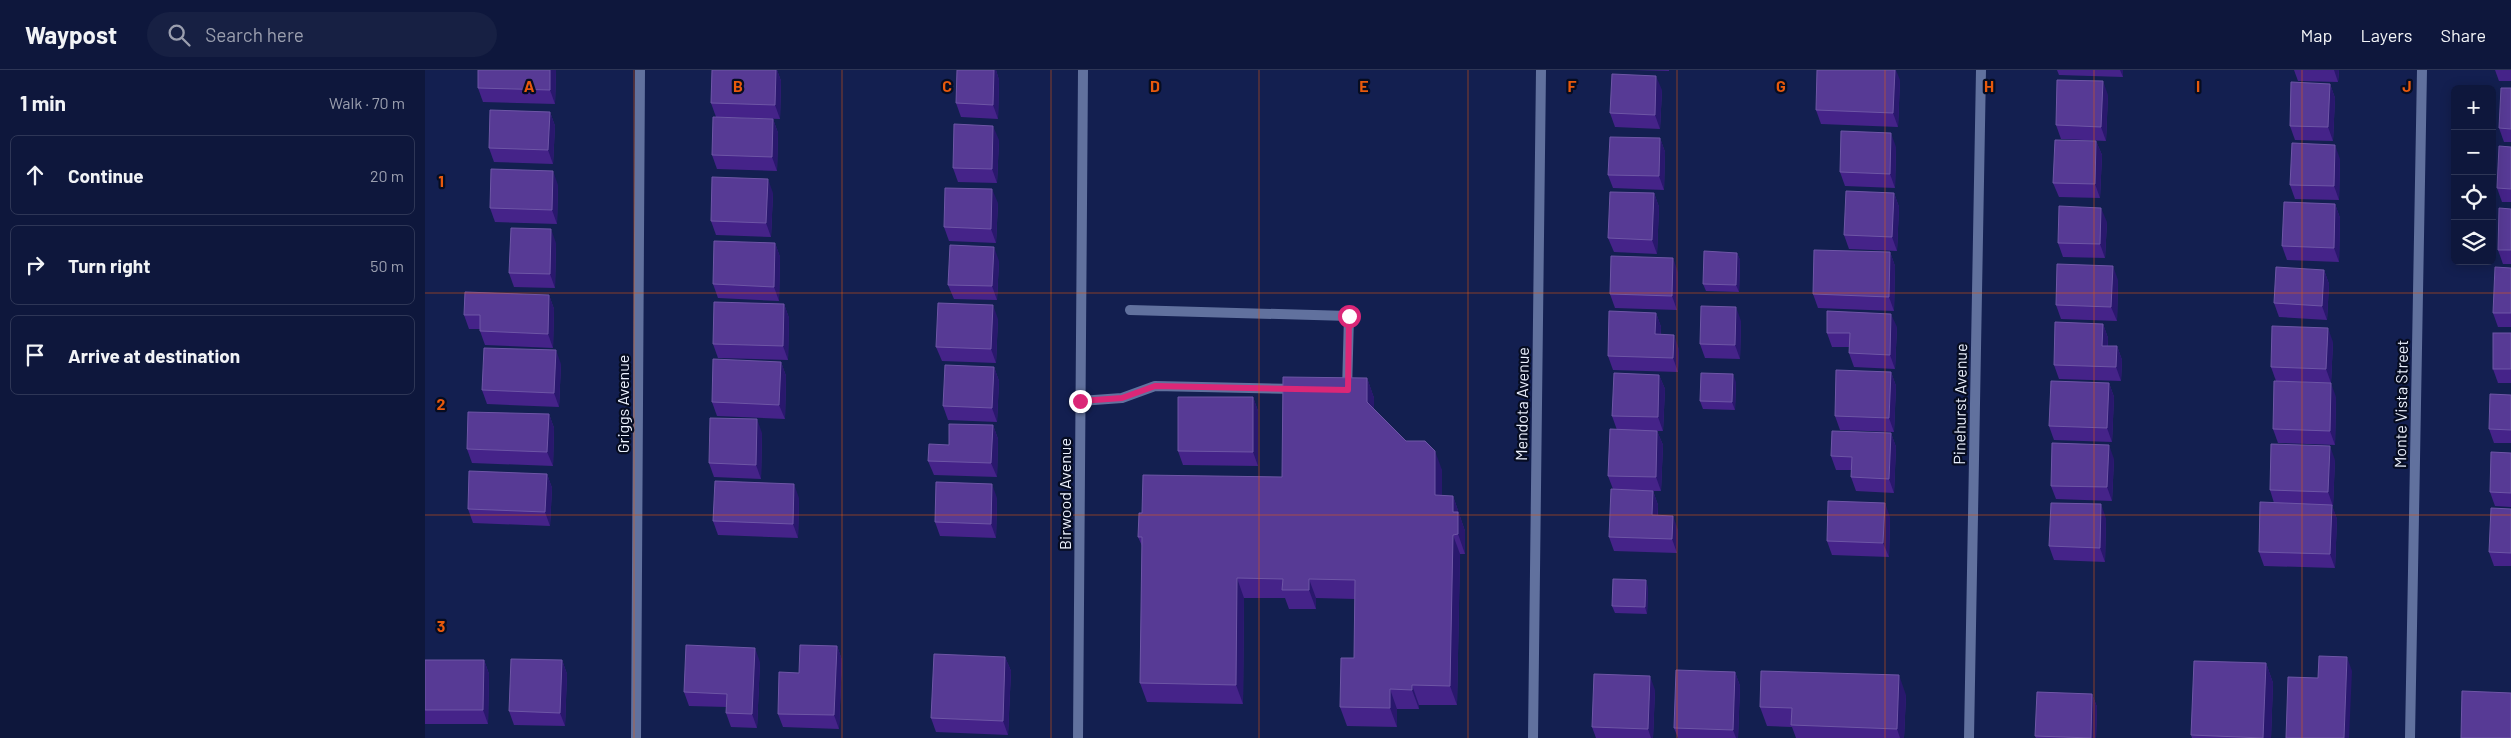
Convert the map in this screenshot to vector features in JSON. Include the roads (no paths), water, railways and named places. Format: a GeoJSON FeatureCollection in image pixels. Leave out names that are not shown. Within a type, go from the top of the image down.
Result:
{"type":"FeatureCollection","features":[{"type":"Feature","properties":{"kind":"street","name":"Griggs Avenue"},"geometry":{"type":"LineString","coordinates":[[636,738],[640,70]]}},
{"type":"Feature","properties":{"kind":"street","name":"Birwood Avenue"},"geometry":{"type":"LineString","coordinates":[[1078,738],[1083,70]]}},
{"type":"Feature","properties":{"kind":"street","name":"Mendota Avenue"},"geometry":{"type":"LineString","coordinates":[[1533,738],[1541,70]]}},
{"type":"Feature","properties":{"kind":"street","name":"Pinehurst Avenue"},"geometry":{"type":"LineString","coordinates":[[1969,738],[1981,70]]}},
{"type":"Feature","properties":{"kind":"street","name":"Monte Vista Street"},"geometry":{"type":"LineString","coordinates":[[2410,738],[2422,70]]}},
{"type":"Feature","properties":{"kind":"street"},"geometry":{"type":"LineString","coordinates":[[1130,310],[1349,316],[1348,390],[1338,390]]}},
{"type":"Feature","properties":{"kind":"street"},"geometry":{"type":"LineString","coordinates":[[1080,401],[1122,398],[1155,386],[1309,389]]}}]}
